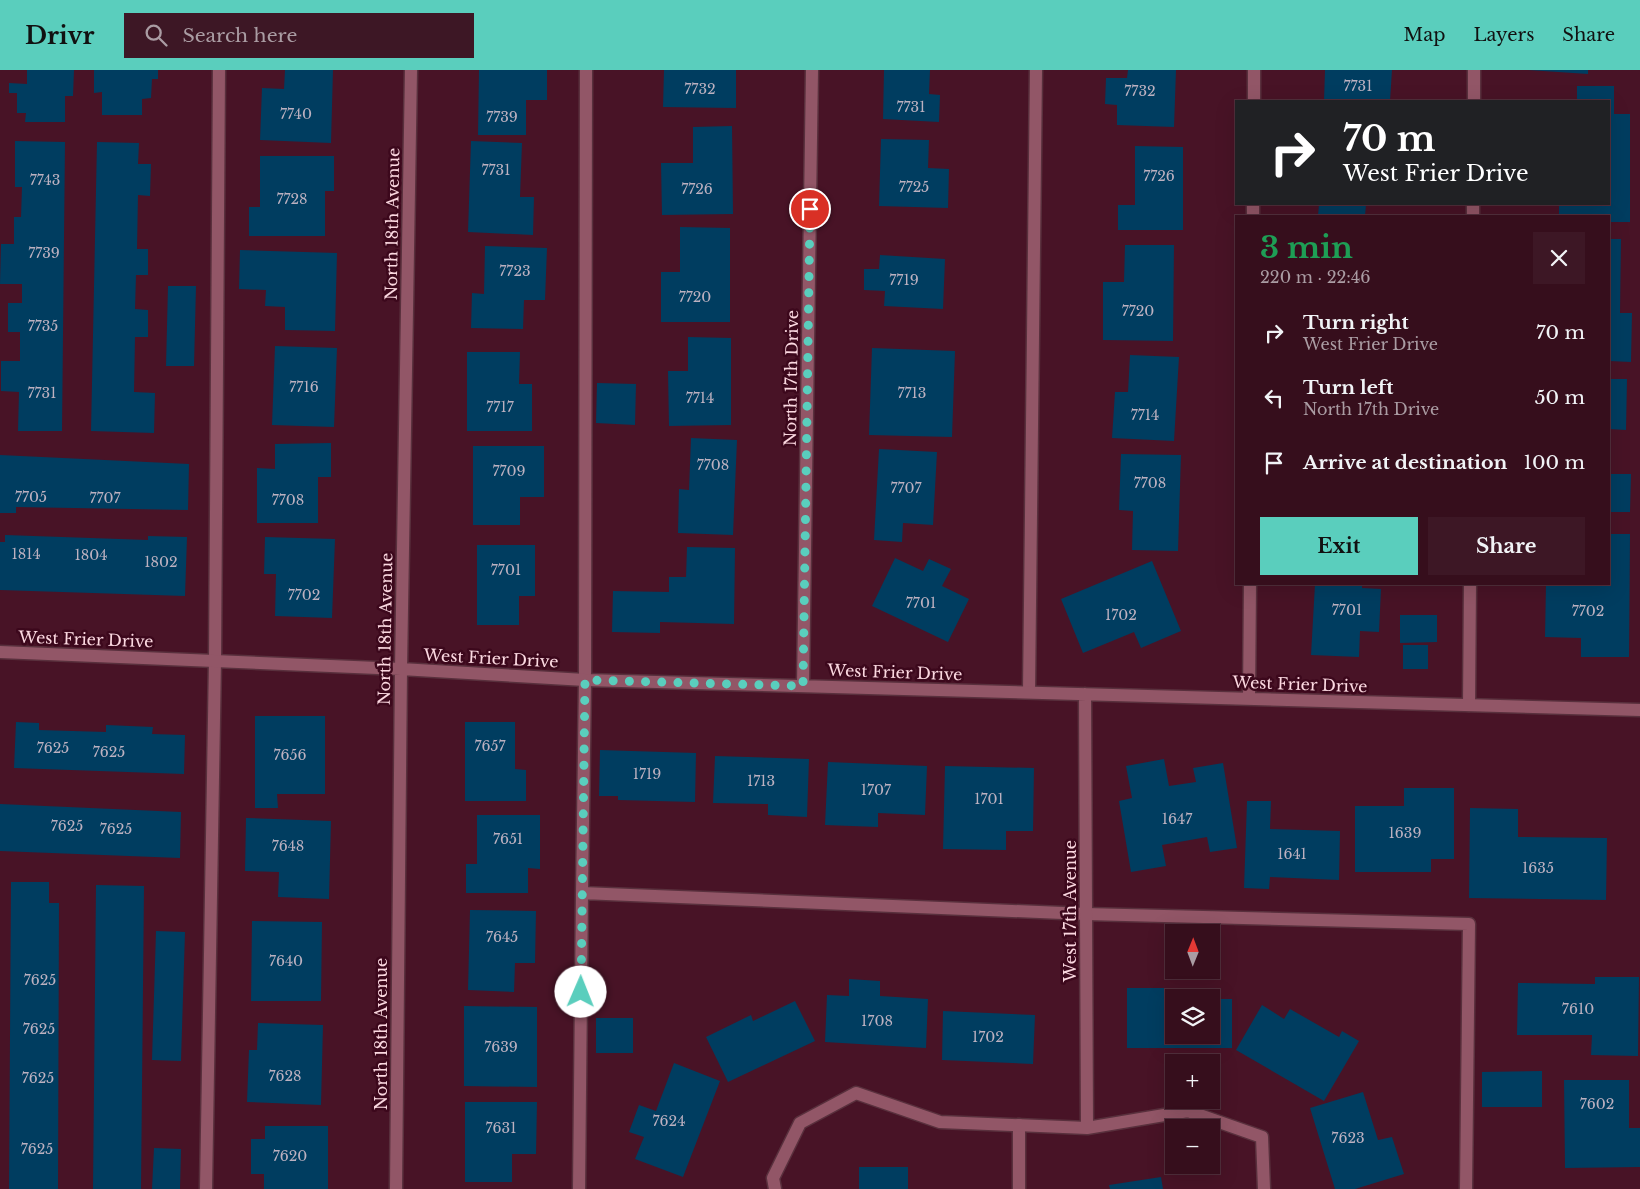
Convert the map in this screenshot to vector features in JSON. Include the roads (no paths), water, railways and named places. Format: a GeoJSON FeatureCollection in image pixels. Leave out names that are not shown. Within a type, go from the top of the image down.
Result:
{"type":"FeatureCollection","features":[{"type":"Feature","properties":{"kind":"street"},"geometry":{"type":"LineString","coordinates":[[206,1189],[215,660],[218,70]]}},
{"type":"Feature","properties":{"kind":"street","name":"North 18th Avenue"},"geometry":{"type":"LineString","coordinates":[[396,1189],[401,669],[411,70]]}},
{"type":"Feature","properties":{"kind":"street"},"geometry":{"type":"LineString","coordinates":[[579,1189],[585,680],[586,70]]}},
{"type":"Feature","properties":{"kind":"street","name":"North 17th Drive"},"geometry":{"type":"LineString","coordinates":[[803,686],[812,70]]}},
{"type":"Feature","properties":{"kind":"street"},"geometry":{"type":"LineString","coordinates":[[1029,692],[1036,70]]}},
{"type":"Feature","properties":{"kind":"street"},"geometry":{"type":"LineString","coordinates":[[1254,70],[1254,100]]}},
{"type":"Feature","properties":{"kind":"street"},"geometry":{"type":"LineString","coordinates":[[1474,70],[1474,100]]}},
{"type":"Feature","properties":{"kind":"street"},"geometry":{"type":"LineString","coordinates":[[1249,699],[1250,585]]}},
{"type":"Feature","properties":{"kind":"street"},"geometry":{"type":"LineString","coordinates":[[1469,705],[1470,585]]}},
{"type":"Feature","properties":{"kind":"street","name":"West Frier Drive"},"geometry":{"type":"LineString","coordinates":[[0,652],[215,660],[585,680],[1640,710]]}},
{"type":"Feature","properties":{"kind":"street","name":"West 17th Avenue"},"geometry":{"type":"LineString","coordinates":[[1085,694],[1087,1128]]}},
{"type":"Feature","properties":{"kind":"street"},"geometry":{"type":"LineString","coordinates":[[582,893],[1086,914],[1469,924],[1466,1189]]}},
{"type":"Feature","properties":{"kind":"street"},"geometry":{"type":"LineString","coordinates":[[775,1189],[773,1178],[800,1122],[856,1093],[940,1122],[1087,1128],[1188,1110],[1262,1137],[1264,1189]]}},
{"type":"Feature","properties":{"kind":"street"},"geometry":{"type":"LineString","coordinates":[[1019,1125],[1019,1189]]}}]}
